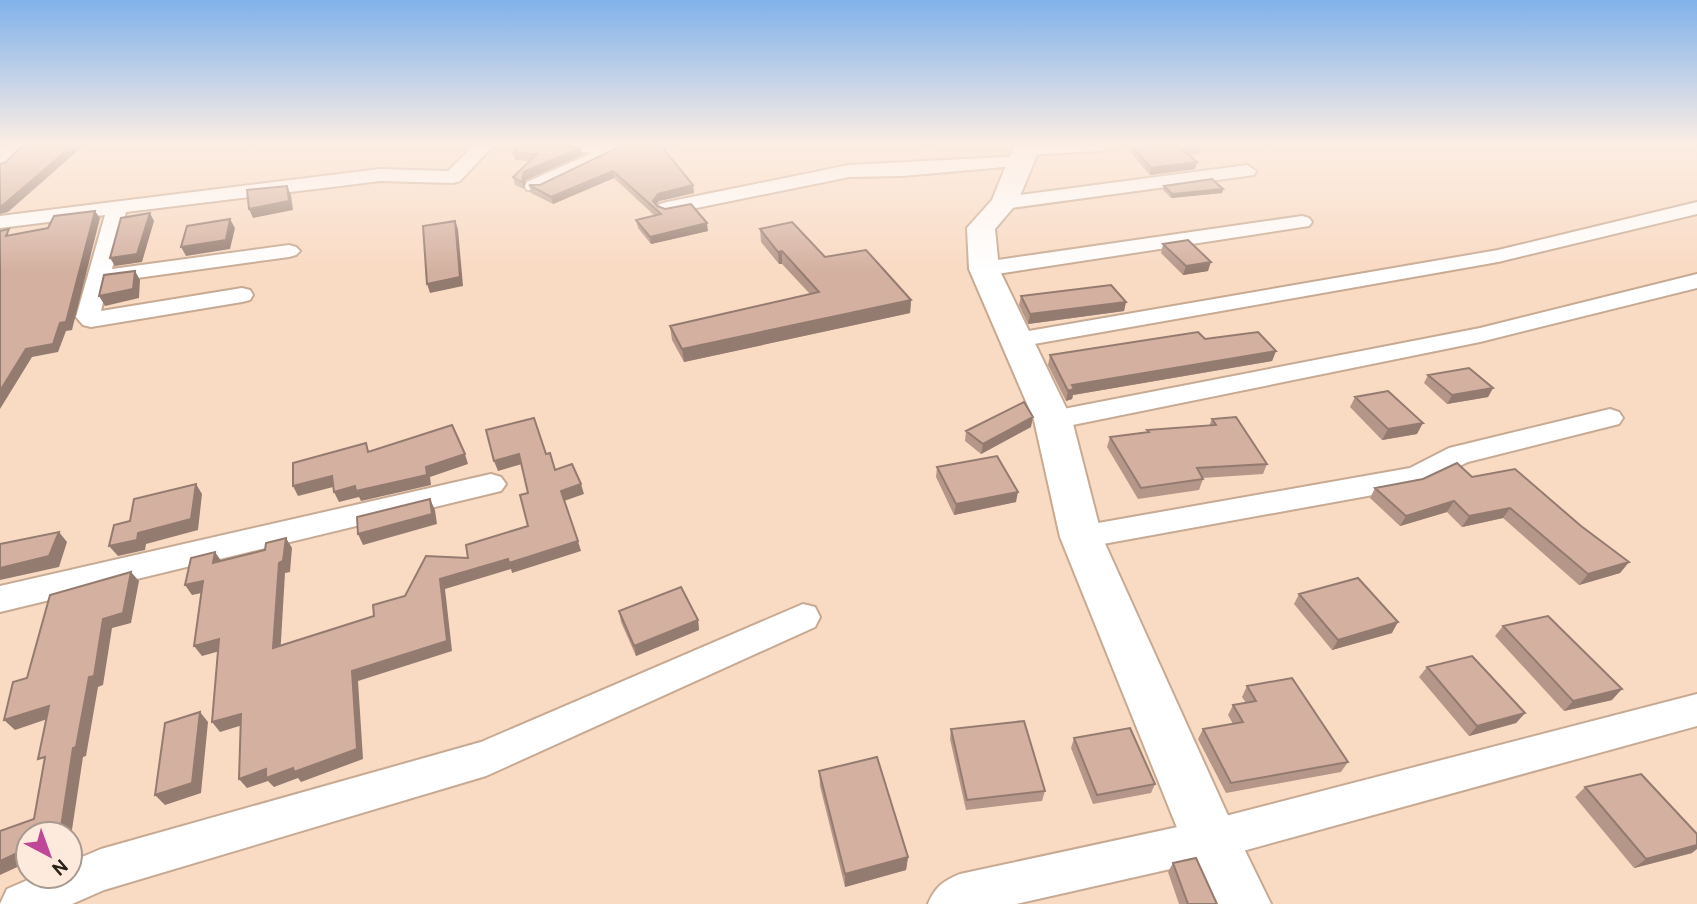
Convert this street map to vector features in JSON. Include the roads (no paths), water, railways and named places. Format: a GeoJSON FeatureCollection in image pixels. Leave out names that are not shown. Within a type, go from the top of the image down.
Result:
{"type":"FeatureCollection","features":[{"type":"Feature","properties":{"kind":"street"},"geometry":{"type":"LineString","coordinates":[[0,222],[272,188]]}},
{"type":"Feature","properties":{"kind":"street"},"geometry":{"type":"LineString","coordinates":[[667,208],[764,188]]}},
{"type":"Feature","properties":{"kind":"street"},"geometry":{"type":"LineString","coordinates":[[1010,188],[1004,203],[981,228],[984,269],[1053,420],[1082,537],[1210,840],[1241,904]]}},
{"type":"Feature","properties":{"kind":"street"},"geometry":{"type":"LineString","coordinates":[[1004,203],[1116,188]]}},
{"type":"Feature","properties":{"kind":"street"},"geometry":{"type":"LineString","coordinates":[[117,207],[88,317],[91,320],[242,295]]}},
{"type":"Feature","properties":{"kind":"street"},"geometry":{"type":"LineString","coordinates":[[1017,340],[1498,256],[1697,208]]}},
{"type":"Feature","properties":{"kind":"street"},"geometry":{"type":"LineString","coordinates":[[984,269],[1301,222]]}},
{"type":"Feature","properties":{"kind":"street"},"geometry":{"type":"LineString","coordinates":[[98,277],[289,251]]}},
{"type":"Feature","properties":{"kind":"street"},"geometry":{"type":"LineString","coordinates":[[1053,420],[1480,335],[1697,281]]}},
{"type":"Feature","properties":{"kind":"street"},"geometry":{"type":"LineString","coordinates":[[1082,537],[1417,477],[1459,455],[1610,418]]}},
{"type":"Feature","properties":{"kind":"street"},"geometry":{"type":"LineString","coordinates":[[0,599],[491,484]]}},
{"type":"Feature","properties":{"kind":"street"},"geometry":{"type":"LineString","coordinates":[[22,904],[101,870],[486,758],[803,617]]}},
{"type":"Feature","properties":{"kind":"street"},"geometry":{"type":"LineString","coordinates":[[950,904],[960,895],[1210,840],[1697,709]]}}]}
